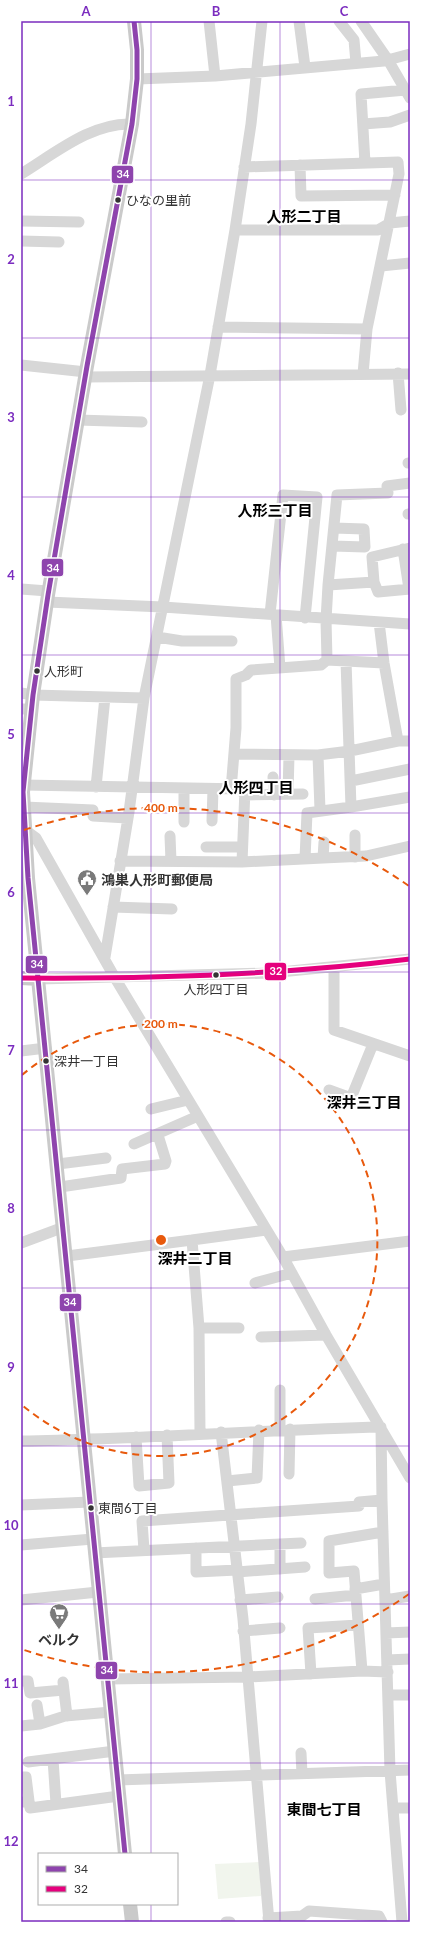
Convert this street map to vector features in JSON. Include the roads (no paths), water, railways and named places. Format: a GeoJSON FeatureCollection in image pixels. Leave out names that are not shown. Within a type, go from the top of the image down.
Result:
{"type":"FeatureCollection","features":[{"type":"Feature","properties":{"kind":"main road"},"geometry":{"type":"LineString","coordinates":[[125,1853],[98,1592],[85,1440],[58,1164],[38,979],[23,804],[23,768],[27,701],[48,596],[86,374],[132,124],[137,79],[137,50],[134,21]]}},
{"type":"Feature","properties":{"kind":"main road"},"geometry":{"type":"LineString","coordinates":[[21,978],[38,979]]}},
{"type":"Feature","properties":{"kind":"main road"},"geometry":{"type":"LineString","coordinates":[[130,1905],[132,1922]]}},
{"type":"Feature","properties":{"kind":"street"},"geometry":{"type":"LineString","coordinates":[[209,21],[215,76]]}},
{"type":"Feature","properties":{"kind":"street"},"geometry":{"type":"LineString","coordinates":[[105,957],[132,787],[144,698],[158,636],[210,375],[235,230],[257,72],[262,21]]}},
{"type":"Feature","properties":{"kind":"street"},"geometry":{"type":"LineString","coordinates":[[299,21],[306,67]]}},
{"type":"Feature","properties":{"kind":"street"},"geometry":{"type":"LineString","coordinates":[[339,21],[354,40],[356,63]]}},
{"type":"Feature","properties":{"kind":"street"},"geometry":{"type":"LineString","coordinates":[[361,21],[388,60],[408,94]]}},
{"type":"Feature","properties":{"kind":"street"},"geometry":{"type":"LineString","coordinates":[[137,79],[215,76],[388,60],[410,54]]}},
{"type":"Feature","properties":{"kind":"street"},"geometry":{"type":"LineString","coordinates":[[365,163],[361,94],[408,94]]}},
{"type":"Feature","properties":{"kind":"street"},"geometry":{"type":"LineString","coordinates":[[363,124],[390,122],[410,116]]}},
{"type":"Feature","properties":{"kind":"street"},"geometry":{"type":"LineString","coordinates":[[21,174],[94,130],[109,125],[132,124]]}},
{"type":"Feature","properties":{"kind":"street"},"geometry":{"type":"LineString","coordinates":[[244,167],[398,162],[399,174],[390,223],[367,329],[363,374]]}},
{"type":"Feature","properties":{"kind":"street"},"geometry":{"type":"LineString","coordinates":[[300,165],[301,196],[395,195]]}},
{"type":"Feature","properties":{"kind":"street"},"geometry":{"type":"LineString","coordinates":[[21,221],[78,222]]}},
{"type":"Feature","properties":{"kind":"street"},"geometry":{"type":"LineString","coordinates":[[235,230],[378,230],[390,223],[410,221]]}},
{"type":"Feature","properties":{"kind":"street"},"geometry":{"type":"LineString","coordinates":[[21,241],[59,242]]}},
{"type":"Feature","properties":{"kind":"street"},"geometry":{"type":"LineString","coordinates":[[381,266],[410,263]]}},
{"type":"Feature","properties":{"kind":"street"},"geometry":{"type":"LineString","coordinates":[[218,327],[367,329]]}},
{"type":"Feature","properties":{"kind":"street"},"geometry":{"type":"LineString","coordinates":[[21,365],[86,374],[410,374]]}},
{"type":"Feature","properties":{"kind":"street"},"geometry":{"type":"LineString","coordinates":[[398,373],[401,410]]}},
{"type":"Feature","properties":{"kind":"street"},"geometry":{"type":"LineString","coordinates":[[78,420],[142,422]]}},
{"type":"Feature","properties":{"kind":"street"},"geometry":{"type":"LineString","coordinates":[[327,660],[326,620],[328,585],[337,495],[388,493],[387,486],[410,483]]}},
{"type":"Feature","properties":{"kind":"street"},"geometry":{"type":"LineString","coordinates":[[280,668],[273,614],[283,495],[317,497],[305,618]]}},
{"type":"Feature","properties":{"kind":"street"},"geometry":{"type":"LineString","coordinates":[[332,546],[366,546],[364,529],[334,528]]}},
{"type":"Feature","properties":{"kind":"street"},"geometry":{"type":"LineString","coordinates":[[406,549],[410,589],[378,592],[374,582],[372,557],[406,549]]}},
{"type":"Feature","properties":{"kind":"street"},"geometry":{"type":"LineString","coordinates":[[328,585],[374,582]]}},
{"type":"Feature","properties":{"kind":"street"},"geometry":{"type":"LineString","coordinates":[[21,589],[48,596],[163,607],[273,614],[326,620],[410,624]]}},
{"type":"Feature","properties":{"kind":"street"},"geometry":{"type":"LineString","coordinates":[[380,622],[384,663],[398,741]]}},
{"type":"Feature","properties":{"kind":"street"},"geometry":{"type":"LineString","coordinates":[[158,636],[182,641],[232,641]]}},
{"type":"Feature","properties":{"kind":"street"},"geometry":{"type":"LineString","coordinates":[[231,790],[234,754],[236,679],[246,675],[251,670],[321,665],[327,660],[384,663]]}},
{"type":"Feature","properties":{"kind":"street"},"geometry":{"type":"LineString","coordinates":[[346,661],[351,807]]}},
{"type":"Feature","properties":{"kind":"street"},"geometry":{"type":"LineString","coordinates":[[27,701],[105,697],[144,698]]}},
{"type":"Feature","properties":{"kind":"street"},"geometry":{"type":"LineString","coordinates":[[96,787],[105,697]]}},
{"type":"Feature","properties":{"kind":"street"},"geometry":{"type":"LineString","coordinates":[[234,754],[318,755],[350,751],[398,741],[410,741]]}},
{"type":"Feature","properties":{"kind":"street"},"geometry":{"type":"LineString","coordinates":[[288,794],[289,755]]}},
{"type":"Feature","properties":{"kind":"street"},"geometry":{"type":"LineString","coordinates":[[318,755],[320,810]]}},
{"type":"Feature","properties":{"kind":"street"},"geometry":{"type":"LineString","coordinates":[[351,781],[410,769]]}},
{"type":"Feature","properties":{"kind":"street"},"geometry":{"type":"LineString","coordinates":[[273,777],[274,795]]}},
{"type":"Feature","properties":{"kind":"street"},"geometry":{"type":"LineString","coordinates":[[23,785],[245,790],[242,862]]}},
{"type":"Feature","properties":{"kind":"street"},"geometry":{"type":"LineString","coordinates":[[184,788],[184,822]]}},
{"type":"Feature","properties":{"kind":"street"},"geometry":{"type":"LineString","coordinates":[[212,821],[213,789]]}},
{"type":"Feature","properties":{"kind":"street"},"geometry":{"type":"LineString","coordinates":[[244,795],[303,794]]}},
{"type":"Feature","properties":{"kind":"street"},"geometry":{"type":"LineString","coordinates":[[305,859],[307,813],[410,797]]}},
{"type":"Feature","properties":{"kind":"street"},"geometry":{"type":"LineString","coordinates":[[23,804],[93,810],[93,816],[127,818]]}},
{"type":"Feature","properties":{"kind":"street"},"geometry":{"type":"LineString","coordinates":[[25,830],[36,838],[105,957],[115,978],[283,1257],[326,1335],[382,1427],[406,1463],[410,1478]]}},
{"type":"Feature","properties":{"kind":"street"},"geometry":{"type":"LineString","coordinates":[[170,836],[171,862]]}},
{"type":"Feature","properties":{"kind":"street"},"geometry":{"type":"LineString","coordinates":[[355,836],[356,857]]}},
{"type":"Feature","properties":{"kind":"street"},"geometry":{"type":"LineString","coordinates":[[323,858],[324,842]]}},
{"type":"Feature","properties":{"kind":"street"},"geometry":{"type":"LineString","coordinates":[[206,846],[242,847]]}},
{"type":"Feature","properties":{"kind":"street"},"geometry":{"type":"LineString","coordinates":[[120,861],[242,862],[356,857],[410,846]]}},
{"type":"Feature","properties":{"kind":"street"},"geometry":{"type":"LineString","coordinates":[[113,907],[172,910]]}},
{"type":"Feature","properties":{"kind":"street"},"geometry":{"type":"LineString","coordinates":[[38,979],[270,973],[410,959]]}},
{"type":"Feature","properties":{"kind":"street"},"geometry":{"type":"LineString","coordinates":[[334,967],[334,1030],[410,1056]]}},
{"type":"Feature","properties":{"kind":"street"},"geometry":{"type":"LineString","coordinates":[[329,1090],[351,1098],[373,1044]]}},
{"type":"Feature","properties":{"kind":"street"},"geometry":{"type":"LineString","coordinates":[[21,1051],[46,1048]]}},
{"type":"Feature","properties":{"kind":"street"},"geometry":{"type":"LineString","coordinates":[[151,1109],[188,1100]]}},
{"type":"Feature","properties":{"kind":"street"},"geometry":{"type":"LineString","coordinates":[[134,1144],[158,1135],[198,1116]]}},
{"type":"Feature","properties":{"kind":"street"},"geometry":{"type":"LineString","coordinates":[[60,1187],[121,1178],[122,1169],[165,1164],[166,1161],[163,1147],[158,1135]]}},
{"type":"Feature","properties":{"kind":"street"},"geometry":{"type":"LineString","coordinates":[[58,1164],[106,1158]]}},
{"type":"Feature","properties":{"kind":"street"},"geometry":{"type":"LineString","coordinates":[[21,1243],[64,1227]]}},
{"type":"Feature","properties":{"kind":"street"},"geometry":{"type":"LineString","coordinates":[[67,1256],[266,1230]]}},
{"type":"Feature","properties":{"kind":"street"},"geometry":{"type":"LineString","coordinates":[[192,1240],[199,1328],[200,1433]]}},
{"type":"Feature","properties":{"kind":"street"},"geometry":{"type":"LineString","coordinates":[[283,1257],[410,1242]]}},
{"type":"Feature","properties":{"kind":"street"},"geometry":{"type":"LineString","coordinates":[[255,1283],[292,1273]]}},
{"type":"Feature","properties":{"kind":"street"},"geometry":{"type":"LineString","coordinates":[[199,1328],[239,1328]]}},
{"type":"Feature","properties":{"kind":"street"},"geometry":{"type":"LineString","coordinates":[[261,1337],[326,1335]]}},
{"type":"Feature","properties":{"kind":"street"},"geometry":{"type":"LineString","coordinates":[[280,1390],[289,1474]]}},
{"type":"Feature","properties":{"kind":"street"},"geometry":{"type":"LineString","coordinates":[[21,1440],[85,1440],[258,1430],[382,1427]]}},
{"type":"Feature","properties":{"kind":"street"},"geometry":{"type":"LineString","coordinates":[[382,1427],[382,1500],[389,1695],[390,1771],[393,1808],[406,1903],[402,1922]]}},
{"type":"Feature","properties":{"kind":"street"},"geometry":{"type":"LineString","coordinates":[[227,1481],[257,1478],[258,1430]]}},
{"type":"Feature","properties":{"kind":"street"},"geometry":{"type":"LineString","coordinates":[[221,1432],[248,1677],[269,1920],[302,1916],[309,1911],[379,1916],[382,1922]]}},
{"type":"Feature","properties":{"kind":"street"},"geometry":{"type":"LineString","coordinates":[[136,1437],[139,1486],[169,1483],[167,1435]]}},
{"type":"Feature","properties":{"kind":"street"},"geometry":{"type":"LineString","coordinates":[[144,1550],[142,1521],[359,1506],[359,1502],[382,1500]]}},
{"type":"Feature","properties":{"kind":"street"},"geometry":{"type":"LineString","coordinates":[[21,1505],[90,1502]]}},
{"type":"Feature","properties":{"kind":"street"},"geometry":{"type":"LineString","coordinates":[[362,1672],[354,1571],[329,1573],[329,1541],[383,1532]]}},
{"type":"Feature","properties":{"kind":"street"},"geometry":{"type":"LineString","coordinates":[[21,1545],[94,1546],[144,1550],[301,1543]]}},
{"type":"Feature","properties":{"kind":"street"},"geometry":{"type":"LineString","coordinates":[[280,1544],[280,1569]]}},
{"type":"Feature","properties":{"kind":"street"},"geometry":{"type":"LineString","coordinates":[[196,1548],[196,1572],[305,1567]]}},
{"type":"Feature","properties":{"kind":"street"},"geometry":{"type":"LineString","coordinates":[[315,1599],[355,1592],[384,1584]]}},
{"type":"Feature","properties":{"kind":"street"},"geometry":{"type":"LineString","coordinates":[[21,1600],[98,1592]]}},
{"type":"Feature","properties":{"kind":"street"},"geometry":{"type":"LineString","coordinates":[[385,1600],[410,1596]]}},
{"type":"Feature","properties":{"kind":"street"},"geometry":{"type":"LineString","coordinates":[[240,1600],[278,1597]]}},
{"type":"Feature","properties":{"kind":"street"},"geometry":{"type":"LineString","coordinates":[[311,1674],[308,1628],[358,1625]]}},
{"type":"Feature","properties":{"kind":"street"},"geometry":{"type":"LineString","coordinates":[[243,1631],[280,1628]]}},
{"type":"Feature","properties":{"kind":"street"},"geometry":{"type":"LineString","coordinates":[[386,1633],[410,1632]]}},
{"type":"Feature","properties":{"kind":"street"},"geometry":{"type":"LineString","coordinates":[[387,1660],[410,1659]]}},
{"type":"Feature","properties":{"kind":"street"},"geometry":{"type":"LineString","coordinates":[[108,1679],[248,1677],[388,1672]]}},
{"type":"Feature","properties":{"kind":"street"},"geometry":{"type":"LineString","coordinates":[[21,1682],[28,1681],[30,1693],[64,1686],[67,1716]]}},
{"type":"Feature","properties":{"kind":"street"},"geometry":{"type":"LineString","coordinates":[[389,1695],[410,1695]]}},
{"type":"Feature","properties":{"kind":"street"},"geometry":{"type":"LineString","coordinates":[[37,1705],[40,1724]]}},
{"type":"Feature","properties":{"kind":"street"},"geometry":{"type":"LineString","coordinates":[[21,1726],[40,1724],[67,1716],[111,1712]]}},
{"type":"Feature","properties":{"kind":"street"},"geometry":{"type":"LineString","coordinates":[[28,1762],[115,1752]]}},
{"type":"Feature","properties":{"kind":"street"},"geometry":{"type":"LineString","coordinates":[[301,1753],[302,1774]]}},
{"type":"Feature","properties":{"kind":"street"},"geometry":{"type":"LineString","coordinates":[[53,1759],[56,1804]]}},
{"type":"Feature","properties":{"kind":"street"},"geometry":{"type":"LineString","coordinates":[[118,1780],[410,1770]]}},
{"type":"Feature","properties":{"kind":"street"},"geometry":{"type":"LineString","coordinates":[[21,1777],[26,1777],[25,1801],[30,1808],[119,1796]]}},
{"type":"Feature","properties":{"kind":"street"},"geometry":{"type":"LineString","coordinates":[[393,1808],[410,1808]]}},
{"type":"Feature","properties":{"kind":"place","name":"ひなの里前"},"geometry":{"type":"Point","coordinates":[118,200]}},
{"type":"Feature","properties":{"kind":"place","name":"人形町"},"geometry":{"type":"Point","coordinates":[37,671]}},
{"type":"Feature","properties":{"kind":"place","name":"鴻巣人形町郵便局"},"geometry":{"type":"Point","coordinates":[87,896]}},
{"type":"Feature","properties":{"kind":"place","name":"人形四丁目"},"geometry":{"type":"Point","coordinates":[216,975]}},
{"type":"Feature","properties":{"kind":"place","name":"深井一丁目"},"geometry":{"type":"Point","coordinates":[46,1061]}},
{"type":"Feature","properties":{"kind":"place","name":"東間6丁目"},"geometry":{"type":"Point","coordinates":[91,1508]}},
{"type":"Feature","properties":{"kind":"place","name":"ベルク"},"geometry":{"type":"Point","coordinates":[59,1630]}},
{"type":"Feature","properties":{"kind":"district","name":"人形二丁目"},"geometry":{"type":"Point","coordinates":[304,216]}},
{"type":"Feature","properties":{"kind":"district","name":"人形三丁目"},"geometry":{"type":"Point","coordinates":[275,510]}},
{"type":"Feature","properties":{"kind":"district","name":"人形四丁目"},"geometry":{"type":"Point","coordinates":[256,787]}},
{"type":"Feature","properties":{"kind":"district","name":"深井三丁目"},"geometry":{"type":"Point","coordinates":[364,1102]}},
{"type":"Feature","properties":{"kind":"district","name":"深井二丁目"},"geometry":{"type":"Point","coordinates":[195,1258]}},
{"type":"Feature","properties":{"kind":"district","name":"東間七丁目"},"geometry":{"type":"Point","coordinates":[324,1809]}}]}
